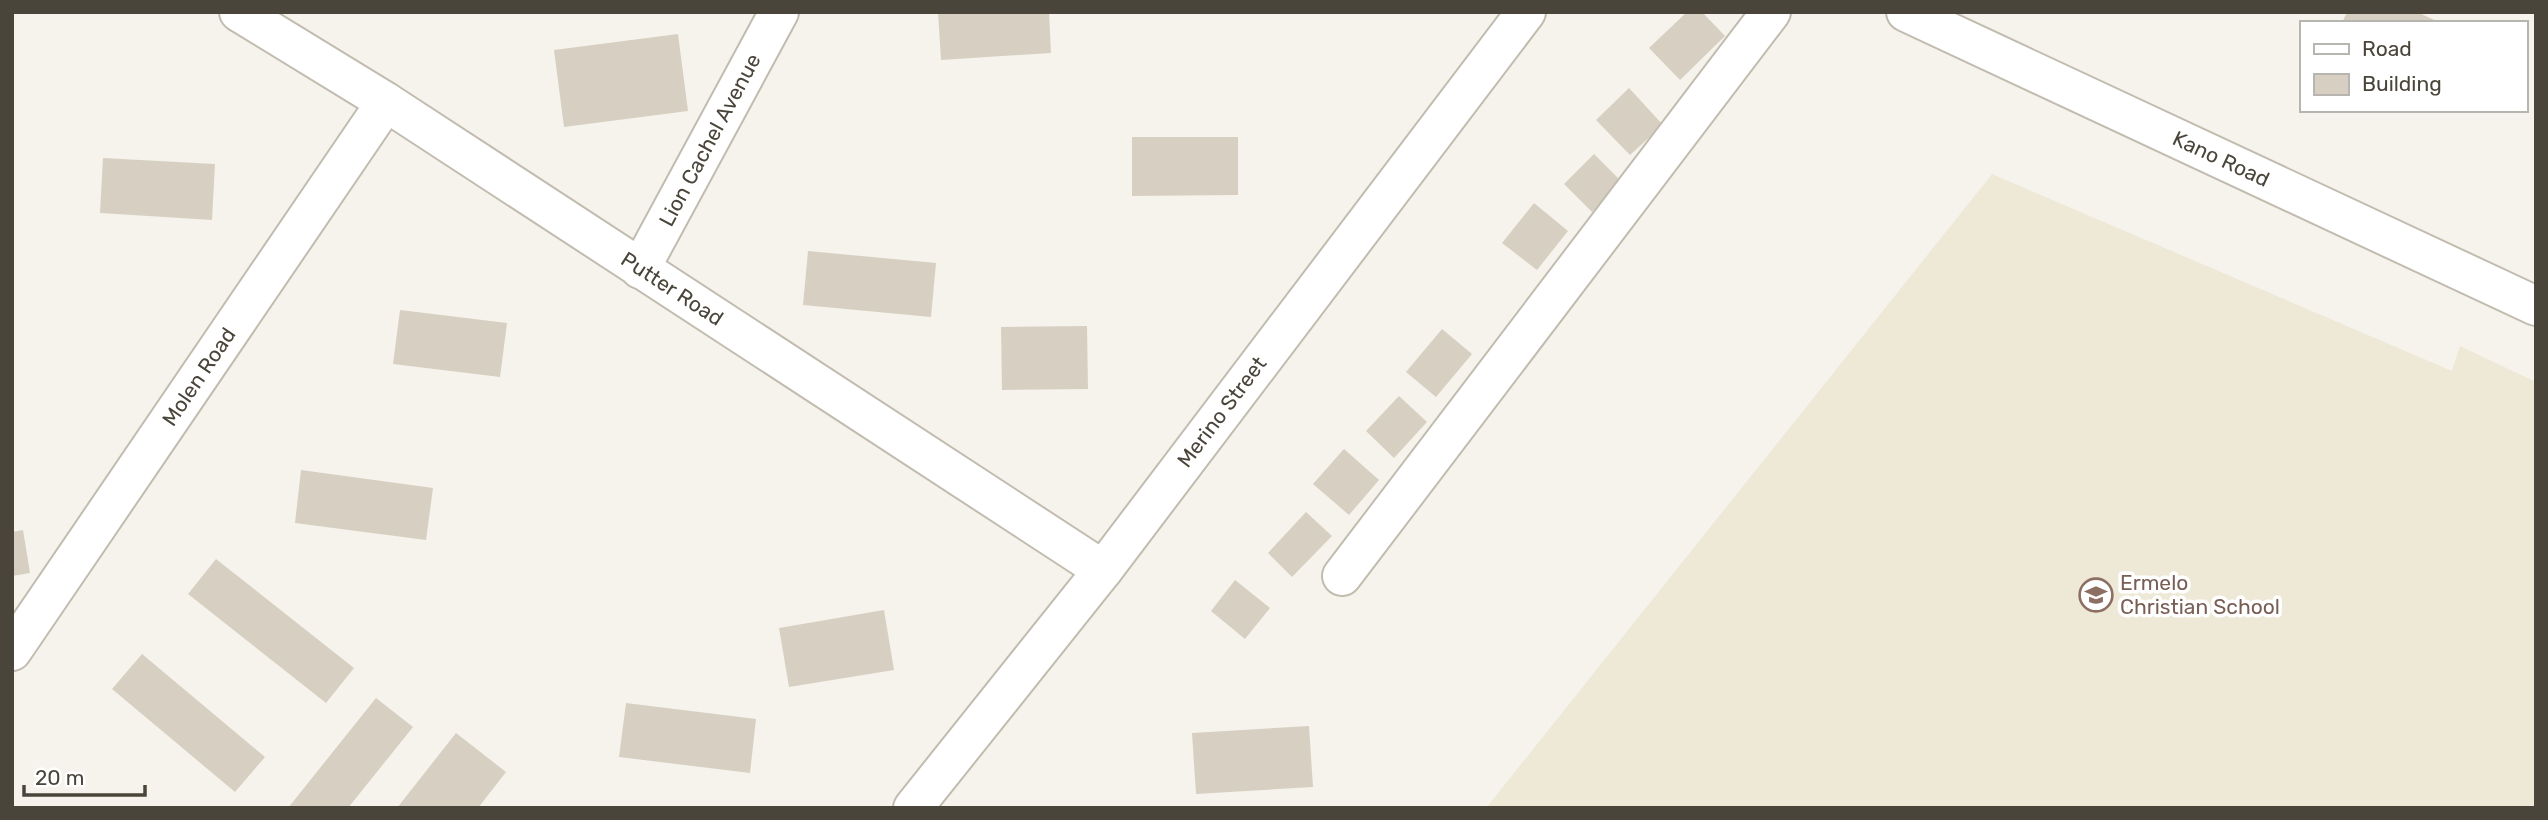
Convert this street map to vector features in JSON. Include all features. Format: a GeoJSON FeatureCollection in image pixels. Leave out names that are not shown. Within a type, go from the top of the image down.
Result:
{"type":"FeatureCollection","features":[{"type":"Feature","properties":{"kind":"street","name":"Putter Road"},"geometry":{"type":"LineString","coordinates":[[239,12],[386,102],[1103,570]]}},
{"type":"Feature","properties":{"kind":"street","name":"Lion Cachel Avenue"},"geometry":{"type":"LineString","coordinates":[[640,269],[779,12]]}},
{"type":"Feature","properties":{"kind":"street","name":"Merino Street"},"geometry":{"type":"LineString","coordinates":[[913,808],[1103,570],[1525,12]]}},
{"type":"Feature","properties":{"kind":"street"},"geometry":{"type":"LineString","coordinates":[[1342,576],[1771,12]]}},
{"type":"Feature","properties":{"kind":"street","name":"Kano Road"},"geometry":{"type":"LineString","coordinates":[[1906,12],[2536,306]]}},
{"type":"Feature","properties":{"kind":"street","name":"Molen Road"},"geometry":{"type":"LineString","coordinates":[[12,651],[386,102]]}},
{"type":"Feature","properties":{"kind":"shaded area","name":"Ermelo Christian School"},"geometry":{"type":"Polygon","coordinates":[[[1992,174],[2452,371],[2460,346],[2536,382],[2536,808],[1486,808],[1992,174]]]}},
{"type":"Feature","properties":{"kind":"building"},"geometry":{"type":"Polygon","coordinates":[[[938,12],[1049,12],[1051,53],[941,60],[938,12]]]}},
{"type":"Feature","properties":{"kind":"building"},"geometry":{"type":"Polygon","coordinates":[[[1687,12],[1702,12],[1725,36],[1680,80],[1649,48],[1687,12]]]}},
{"type":"Feature","properties":{"kind":"building"},"geometry":{"type":"Polygon","coordinates":[[[2347,12],[2417,12],[2437,21],[2343,21],[2347,12]]]}},
{"type":"Feature","properties":{"kind":"building"},"geometry":{"type":"Polygon","coordinates":[[[678,34],[688,111],[564,127],[554,50],[678,34]]]}},
{"type":"Feature","properties":{"kind":"building"},"geometry":{"type":"Polygon","coordinates":[[[1629,88],[1663,125],[1630,155],[1596,120],[1629,88]]]}},
{"type":"Feature","properties":{"kind":"building"},"geometry":{"type":"Polygon","coordinates":[[[1132,137],[1238,137],[1238,195],[1132,196],[1132,137]]]}},
{"type":"Feature","properties":{"kind":"building"},"geometry":{"type":"Polygon","coordinates":[[[1594,154],[1622,182],[1592,212],[1564,184],[1594,154]]]}},
{"type":"Feature","properties":{"kind":"building"},"geometry":{"type":"Polygon","coordinates":[[[103,158],[215,164],[212,220],[100,213],[103,158]]]}},
{"type":"Feature","properties":{"kind":"building"},"geometry":{"type":"Polygon","coordinates":[[[1534,203],[1568,231],[1537,270],[1502,243],[1534,203]]]}},
{"type":"Feature","properties":{"kind":"building"},"geometry":{"type":"Polygon","coordinates":[[[808,251],[936,263],[931,317],[803,305],[808,251]]]}},
{"type":"Feature","properties":{"kind":"building"},"geometry":{"type":"Polygon","coordinates":[[[400,310],[507,323],[500,377],[393,364],[400,310]]]}},
{"type":"Feature","properties":{"kind":"building"},"geometry":{"type":"Polygon","coordinates":[[[1087,326],[1088,389],[1002,390],[1001,327],[1087,326]]]}},
{"type":"Feature","properties":{"kind":"building"},"geometry":{"type":"Polygon","coordinates":[[[1442,329],[1472,354],[1436,397],[1406,372],[1442,329]]]}},
{"type":"Feature","properties":{"kind":"building"},"geometry":{"type":"Polygon","coordinates":[[[1399,396],[1427,422],[1394,458],[1366,431],[1399,396]]]}},
{"type":"Feature","properties":{"kind":"building"},"geometry":{"type":"Polygon","coordinates":[[[1344,449],[1379,480],[1349,515],[1313,484],[1344,449]]]}},
{"type":"Feature","properties":{"kind":"building"},"geometry":{"type":"Polygon","coordinates":[[[301,470],[433,488],[426,540],[295,523],[301,470]]]}},
{"type":"Feature","properties":{"kind":"building"},"geometry":{"type":"Polygon","coordinates":[[[1306,512],[1332,536],[1292,577],[1268,553],[1306,512]]]}},
{"type":"Feature","properties":{"kind":"building"},"geometry":{"type":"Polygon","coordinates":[[[23,530],[30,573],[12,576],[12,532],[23,530]]]}},
{"type":"Feature","properties":{"kind":"building"},"geometry":{"type":"Polygon","coordinates":[[[216,559],[354,668],[326,703],[188,594],[216,559]]]}},
{"type":"Feature","properties":{"kind":"building"},"geometry":{"type":"Polygon","coordinates":[[[1235,580],[1270,608],[1245,639],[1211,611],[1235,580]]]}},
{"type":"Feature","properties":{"kind":"building"},"geometry":{"type":"Polygon","coordinates":[[[884,610],[894,670],[789,687],[779,628],[884,610]]]}},
{"type":"Feature","properties":{"kind":"building"},"geometry":{"type":"Polygon","coordinates":[[[142,654],[265,757],[235,792],[112,689],[142,654]]]}},
{"type":"Feature","properties":{"kind":"building"},"geometry":{"type":"Polygon","coordinates":[[[376,698],[413,727],[348,808],[288,808],[376,698]]]}},
{"type":"Feature","properties":{"kind":"building"},"geometry":{"type":"Polygon","coordinates":[[[626,703],[756,719],[750,773],[619,757],[626,703]]]}},
{"type":"Feature","properties":{"kind":"building"},"geometry":{"type":"Polygon","coordinates":[[[1309,726],[1313,787],[1196,794],[1192,733],[1309,726]]]}},
{"type":"Feature","properties":{"kind":"building"},"geometry":{"type":"Polygon","coordinates":[[[456,733],[506,772],[478,808],[397,808],[456,733]]]}},
{"type":"Feature","properties":{"kind":"place","name":"Ermelo Christian School"},"geometry":{"type":"Point","coordinates":[2096,595]}}]}
